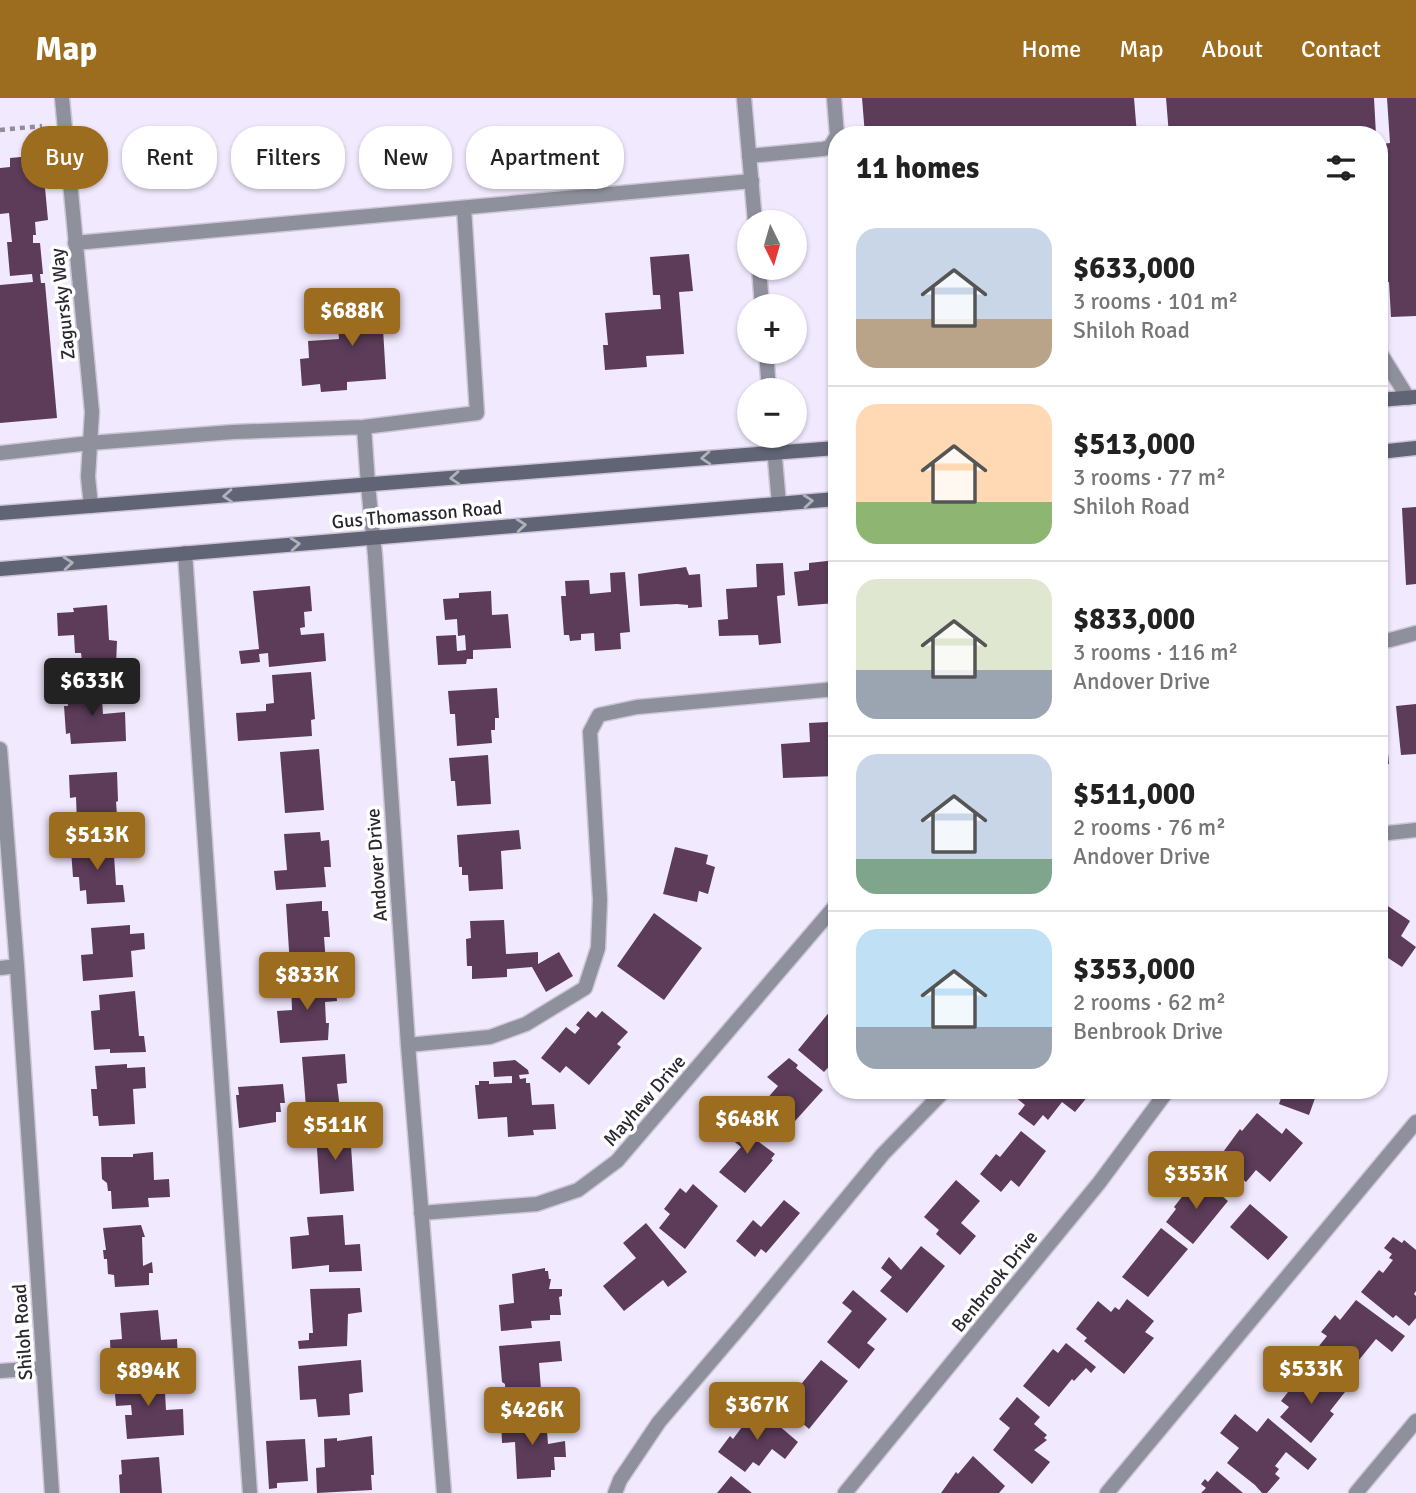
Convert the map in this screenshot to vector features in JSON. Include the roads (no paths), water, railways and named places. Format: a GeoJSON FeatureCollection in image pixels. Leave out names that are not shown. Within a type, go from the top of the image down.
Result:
{"type":"FeatureCollection","features":[{"type":"Feature","properties":{"kind":"main road"},"geometry":{"type":"LineString","coordinates":[[1388,399],[1412,397]]}},
{"type":"Feature","properties":{"kind":"main road","name":"Gus Thomasson Road"},"geometry":{"type":"LineString","coordinates":[[0,513],[828,449]]}},
{"type":"Feature","properties":{"kind":"main road"},"geometry":{"type":"LineString","coordinates":[[1388,451],[1416,449]]}},
{"type":"Feature","properties":{"kind":"main road","name":"Gus Thomasson Road"},"geometry":{"type":"LineString","coordinates":[[0,569],[828,500]]}},
{"type":"Feature","properties":{"kind":"street","name":"Zagursky Way"},"geometry":{"type":"LineString","coordinates":[[62,98],[92,412],[88,477],[91,506]]}},
{"type":"Feature","properties":{"kind":"street"},"geometry":{"type":"LineString","coordinates":[[744,98],[754,210]]}},
{"type":"Feature","properties":{"kind":"street"},"geometry":{"type":"LineString","coordinates":[[834,98],[836,126]]}},
{"type":"Feature","properties":{"kind":"street"},"geometry":{"type":"LineString","coordinates":[[749,156],[828,148]]}},
{"type":"Feature","properties":{"kind":"street"},"geometry":{"type":"LineString","coordinates":[[75,243],[752,181]]}},
{"type":"Feature","properties":{"kind":"street"},"geometry":{"type":"LineString","coordinates":[[0,453],[233,432],[364,427],[477,413],[464,208]]}},
{"type":"Feature","properties":{"kind":"street"},"geometry":{"type":"LineString","coordinates":[[1388,364],[1412,397]]}},
{"type":"Feature","properties":{"kind":"street","name":"Andover Drive"},"geometry":{"type":"LineString","coordinates":[[364,427],[408,1045],[444,1493]]}},
{"type":"Feature","properties":{"kind":"street"},"geometry":{"type":"LineString","coordinates":[[774,448],[779,504]]}},
{"type":"Feature","properties":{"kind":"street"},"geometry":{"type":"LineString","coordinates":[[186,552],[250,1493]]}},
{"type":"Feature","properties":{"kind":"street"},"geometry":{"type":"LineString","coordinates":[[1388,639],[1416,633]]}},
{"type":"Feature","properties":{"kind":"street"},"geometry":{"type":"LineString","coordinates":[[408,1045],[490,1037],[526,1024],[585,988],[598,948],[600,900],[590,732],[599,715],[637,707],[828,690]]}},
{"type":"Feature","properties":{"kind":"street","name":"Shiloh Road"},"geometry":{"type":"LineString","coordinates":[[0,749],[52,1493]]}},
{"type":"Feature","properties":{"kind":"street"},"geometry":{"type":"LineString","coordinates":[[1388,833],[1416,830]]}},
{"type":"Feature","properties":{"kind":"street","name":"Mayhew Drive"},"geometry":{"type":"LineString","coordinates":[[421,1213],[537,1204],[578,1190],[617,1161],[828,914]]}},
{"type":"Feature","properties":{"kind":"street"},"geometry":{"type":"LineString","coordinates":[[0,968],[17,967]]}},
{"type":"Feature","properties":{"kind":"street"},"geometry":{"type":"LineString","coordinates":[[615,1493],[620,1480],[659,1422],[883,1154],[935,1099]]}},
{"type":"Feature","properties":{"kind":"street","name":"Benbrook Drive"},"geometry":{"type":"LineString","coordinates":[[845,1493],[1099,1183],[1161,1099]]}},
{"type":"Feature","properties":{"kind":"street"},"geometry":{"type":"LineString","coordinates":[[1107,1493],[1416,1122]]}},
{"type":"Feature","properties":{"kind":"street"},"geometry":{"type":"LineString","coordinates":[[0,1371],[43,1368]]}},
{"type":"Feature","properties":{"kind":"street"},"geometry":{"type":"LineString","coordinates":[[1356,1493],[1416,1421]]}}]}
